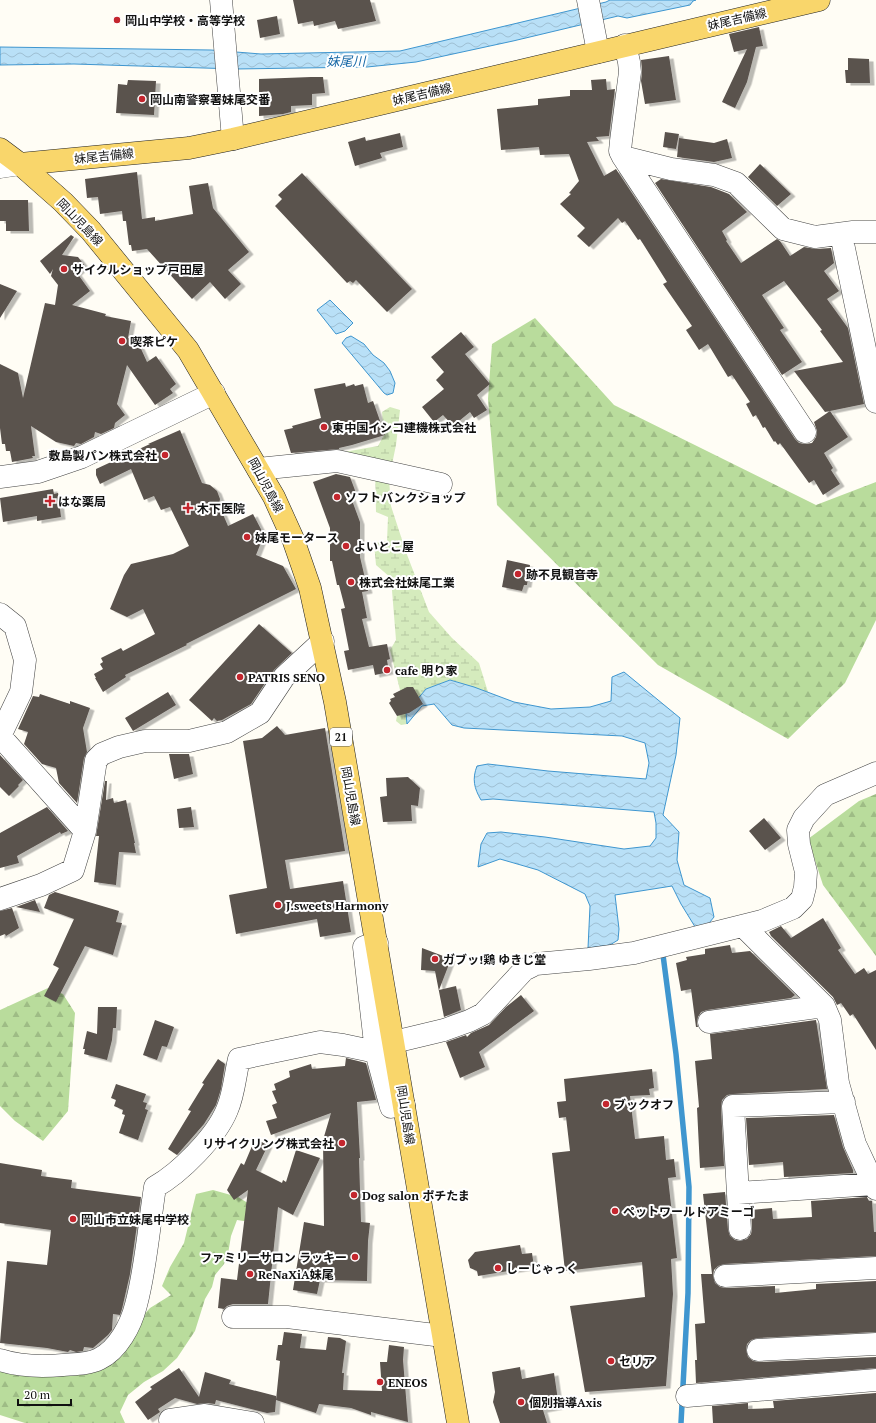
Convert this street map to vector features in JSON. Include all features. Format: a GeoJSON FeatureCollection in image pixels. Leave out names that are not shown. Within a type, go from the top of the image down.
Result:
{"type":"FeatureCollection","features":[{"type":"Feature","properties":{"kind":"main road","name":"妹尾吉備線"},"geometry":{"type":"LineString","coordinates":[[10,166],[189,148],[233,139],[597,44],[625,45],[819,0]]}},
{"type":"Feature","properties":{"kind":"main road","name":"岡山児島線"},"geometry":{"type":"LineString","coordinates":[[0,149],[10,166],[63,202],[91,231],[188,350],[258,468],[274,497],[293,539],[310,588],[323,641],[336,710],[377,943],[385,1047],[404,1105],[458,1423]]}},
{"type":"Feature","properties":{"kind":"street"},"geometry":{"type":"LineString","coordinates":[[221,0],[233,139]]}},
{"type":"Feature","properties":{"kind":"street"},"geometry":{"type":"LineString","coordinates":[[588,0],[597,44]]}},
{"type":"Feature","properties":{"kind":"street"},"geometry":{"type":"LineString","coordinates":[[625,45],[630,72],[620,151],[805,432]]}},
{"type":"Feature","properties":{"kind":"street"},"geometry":{"type":"LineString","coordinates":[[623,157],[671,169],[714,176],[736,183],[784,229],[815,237],[876,232]]}},
{"type":"Feature","properties":{"kind":"street"},"geometry":{"type":"LineString","coordinates":[[842,234],[876,402]]}},
{"type":"Feature","properties":{"kind":"street"},"geometry":{"type":"LineString","coordinates":[[0,477],[38,472],[82,457],[214,393]]}},
{"type":"Feature","properties":{"kind":"street"},"geometry":{"type":"LineString","coordinates":[[258,468],[336,461],[441,484]]}},
{"type":"Feature","properties":{"kind":"street"},"geometry":{"type":"LineString","coordinates":[[0,614],[15,626],[25,660],[21,692],[0,736],[85,830]]}},
{"type":"Feature","properties":{"kind":"street"},"geometry":{"type":"LineString","coordinates":[[0,898],[42,884],[73,870],[85,830],[96,760],[102,754],[119,747],[145,741],[189,741],[227,732],[260,713],[284,677],[323,641]]}},
{"type":"Feature","properties":{"kind":"street"},"geometry":{"type":"LineString","coordinates":[[0,1360],[14,1364],[36,1367],[86,1363],[99,1360],[110,1352],[119,1341],[136,1306],[155,1188],[181,1167],[207,1142],[222,1122],[228,1108],[239,1059],[320,1042],[343,1045],[385,1047],[444,1030],[483,1014],[524,970],[536,964],[634,953],[762,921],[793,908],[802,899],[805,887],[806,872],[799,844],[798,830],[804,818],[825,795],[876,773]]}},
{"type":"Feature","properties":{"kind":"street"},"geometry":{"type":"LineString","coordinates":[[738,1192],[875,1186],[855,1144],[838,1083],[830,1020],[824,1006],[744,926]]}},
{"type":"Feature","properties":{"kind":"street"},"geometry":{"type":"LineString","coordinates":[[709,1022],[824,1006]]}},
{"type":"Feature","properties":{"kind":"street"},"geometry":{"type":"LineString","coordinates":[[740,1229],[733,1106],[844,1102]]}},
{"type":"Feature","properties":{"kind":"street"},"geometry":{"type":"LineString","coordinates":[[725,1276],[876,1268]]}},
{"type":"Feature","properties":{"kind":"street"},"geometry":{"type":"LineString","coordinates":[[233,1317],[287,1317],[443,1336]]}},
{"type":"Feature","properties":{"kind":"street"},"geometry":{"type":"LineString","coordinates":[[758,1350],[876,1344]]}},
{"type":"Feature","properties":{"kind":"street"},"geometry":{"type":"LineString","coordinates":[[687,1396],[876,1380]]}},
{"type":"Feature","properties":{"kind":"street"},"geometry":{"type":"LineString","coordinates":[[170,1420],[205,1415],[252,1423]]}},
{"type":"Feature","properties":{"kind":"green space"},"geometry":{"type":"Polygon","coordinates":[[[535,318],[614,405],[816,505],[876,482],[876,620],[845,683],[788,739],[658,665],[497,505],[488,399],[492,344],[535,318]]]}},
{"type":"Feature","properties":{"kind":"green space"},"geometry":{"type":"Polygon","coordinates":[[[390,407],[400,410],[396,445],[389,479],[391,506],[406,552],[429,612],[452,638],[479,663],[488,692],[450,680],[426,689],[406,713],[407,724],[401,725],[396,721],[397,716],[403,710],[403,702],[390,650],[396,640],[391,578],[376,565],[374,543],[387,541],[388,517],[376,512],[375,465],[344,452],[378,446],[384,435],[382,412],[390,407]]]}},
{"type":"Feature","properties":{"kind":"green space"},"geometry":{"type":"Polygon","coordinates":[[[876,794],[876,956],[823,885],[808,839],[859,801],[876,794]]]}},
{"type":"Feature","properties":{"kind":"green space"},"geometry":{"type":"Polygon","coordinates":[[[48,988],[63,994],[75,1013],[68,1111],[43,1141],[15,1121],[0,1106],[0,1010],[48,988]]]}},
{"type":"Feature","properties":{"kind":"green space"},"geometry":{"type":"Polygon","coordinates":[[[213,1190],[238,1197],[261,1211],[250,1222],[237,1220],[231,1236],[228,1254],[224,1264],[215,1275],[212,1287],[205,1299],[195,1331],[177,1358],[163,1371],[144,1382],[128,1395],[120,1412],[125,1423],[25,1423],[0,1415],[0,1365],[90,1373],[150,1308],[171,1295],[162,1286],[170,1267],[184,1243],[196,1194],[213,1190]]]}},
{"type":"Feature","properties":{"kind":"water","name":"妹尾川"},"geometry":{"type":"Polygon","coordinates":[[[610,0],[696,0],[690,5],[627,18],[618,16],[416,62],[367,67],[236,69],[74,64],[0,65],[0,47],[211,50],[261,54],[400,51],[610,0]]]}},
{"type":"Feature","properties":{"kind":"water"},"geometry":{"type":"Polygon","coordinates":[[[330,300],[353,323],[345,331],[336,334],[317,310],[330,300]]]}},
{"type":"Feature","properties":{"kind":"water"},"geometry":{"type":"Polygon","coordinates":[[[351,336],[364,344],[373,355],[384,363],[390,371],[395,383],[393,393],[387,395],[384,393],[342,343],[346,338],[351,336]]]}},
{"type":"Feature","properties":{"kind":"water"},"geometry":{"type":"Polygon","coordinates":[[[624,672],[680,718],[676,755],[663,815],[679,832],[677,860],[684,885],[710,898],[714,917],[705,928],[697,930],[672,886],[615,895],[619,929],[618,940],[610,945],[588,948],[590,906],[585,894],[538,870],[500,859],[478,867],[481,844],[487,833],[501,832],[624,849],[650,846],[656,838],[654,812],[493,799],[481,800],[474,783],[475,771],[477,766],[488,764],[548,771],[646,779],[649,763],[645,743],[622,736],[464,728],[452,725],[434,704],[422,706],[407,724],[406,713],[426,689],[450,680],[514,702],[551,709],[590,707],[611,701],[612,677],[624,672]]]}},
{"type":"Feature","properties":{"kind":"building"},"geometry":{"type":"Polygon","coordinates":[[[293,0],[370,0],[376,21],[338,29],[335,21],[314,26],[313,21],[298,24],[293,0]]]}},
{"type":"Feature","properties":{"kind":"building"},"geometry":{"type":"Polygon","coordinates":[[[277,16],[280,34],[260,38],[257,20],[277,16]]]}},
{"type":"Feature","properties":{"kind":"building"},"geometry":{"type":"Polygon","coordinates":[[[759,27],[763,46],[756,47],[747,82],[735,108],[722,102],[747,49],[734,52],[729,34],[759,27]]]}},
{"type":"Feature","properties":{"kind":"building"},"geometry":{"type":"Polygon","coordinates":[[[669,56],[676,100],[645,104],[641,81],[641,60],[669,56]]]}},
{"type":"Feature","properties":{"kind":"building"},"geometry":{"type":"Polygon","coordinates":[[[848,58],[869,59],[870,83],[846,83],[845,70],[848,70],[848,58]]]}},
{"type":"Feature","properties":{"kind":"building"},"geometry":{"type":"Polygon","coordinates":[[[323,77],[325,93],[312,94],[312,105],[291,106],[291,112],[259,116],[259,79],[323,77]]]}},
{"type":"Feature","properties":{"kind":"building"},"geometry":{"type":"Polygon","coordinates":[[[606,79],[607,90],[615,89],[609,136],[596,137],[599,141],[587,142],[604,176],[616,169],[795,439],[799,443],[812,443],[816,437],[817,431],[814,422],[830,411],[848,437],[824,453],[833,468],[831,470],[840,484],[823,495],[814,480],[809,483],[780,443],[778,445],[775,441],[774,442],[765,427],[763,428],[756,415],[753,417],[746,404],[750,402],[732,375],[728,377],[708,344],[699,350],[686,330],[692,326],[663,284],[667,282],[640,239],[638,240],[625,221],[622,223],[618,218],[589,247],[577,236],[585,228],[560,204],[571,194],[569,193],[579,181],[569,154],[540,155],[539,147],[501,150],[497,109],[538,105],[538,99],[570,96],[570,90],[592,90],[591,80],[606,79]]]}},
{"type":"Feature","properties":{"kind":"building"},"geometry":{"type":"Polygon","coordinates":[[[128,80],[156,81],[154,115],[116,113],[118,84],[127,85],[128,80]]]}},
{"type":"Feature","properties":{"kind":"building"},"geometry":{"type":"Polygon","coordinates":[[[665,132],[679,134],[676,149],[663,147],[665,132]]]}},
{"type":"Feature","properties":{"kind":"building"},"geometry":{"type":"Polygon","coordinates":[[[400,133],[403,147],[380,153],[382,158],[355,166],[348,142],[365,137],[366,141],[400,133]]]}},
{"type":"Feature","properties":{"kind":"building"},"geometry":{"type":"Polygon","coordinates":[[[679,138],[714,143],[727,139],[732,158],[714,162],[677,157],[679,138]]]}},
{"type":"Feature","properties":{"kind":"building"},"geometry":{"type":"Polygon","coordinates":[[[760,164],[791,194],[777,206],[748,177],[760,164]]]}},
{"type":"Feature","properties":{"kind":"building"},"geometry":{"type":"Polygon","coordinates":[[[137,172],[142,219],[155,217],[155,221],[193,214],[189,186],[208,183],[213,208],[249,252],[228,270],[241,284],[225,299],[210,282],[192,299],[147,249],[132,251],[131,245],[129,245],[126,221],[123,221],[122,211],[100,214],[98,197],[87,198],[85,179],[137,172]]]}},
{"type":"Feature","properties":{"kind":"building"},"geometry":{"type":"Polygon","coordinates":[[[302,173],[412,289],[387,312],[356,280],[353,283],[350,281],[347,283],[275,206],[282,199],[278,195],[302,173]]]}},
{"type":"Feature","properties":{"kind":"building"},"geometry":{"type":"Polygon","coordinates":[[[661,179],[711,187],[729,194],[747,212],[722,231],[727,240],[726,241],[741,263],[777,239],[790,256],[804,247],[816,249],[831,248],[834,263],[824,271],[839,291],[827,299],[848,328],[864,404],[825,412],[794,371],[843,362],[820,331],[822,330],[784,281],[762,295],[784,328],[780,330],[802,362],[782,375],[655,183],[661,179]]]}},
{"type":"Feature","properties":{"kind":"building"},"geometry":{"type":"Polygon","coordinates":[[[0,200],[28,200],[29,231],[6,231],[6,221],[0,221],[0,200]]]}},
{"type":"Feature","properties":{"kind":"building"},"geometry":{"type":"Polygon","coordinates":[[[71,235],[74,237],[62,255],[78,257],[85,266],[77,273],[90,291],[72,305],[106,314],[105,316],[131,321],[128,338],[137,340],[147,362],[156,356],[176,384],[170,389],[173,393],[155,405],[127,365],[117,404],[125,415],[115,423],[114,428],[101,434],[95,432],[94,437],[81,444],[76,443],[74,446],[56,442],[31,426],[35,456],[32,456],[33,458],[12,462],[10,451],[6,451],[5,444],[2,444],[0,428],[0,364],[18,373],[23,398],[45,303],[55,305],[58,285],[51,276],[53,269],[50,274],[40,261],[71,235]]]}},
{"type":"Feature","properties":{"kind":"building"},"geometry":{"type":"Polygon","coordinates":[[[0,284],[17,291],[0,318],[0,284]]]}},
{"type":"Feature","properties":{"kind":"building"},"geometry":{"type":"Polygon","coordinates":[[[461,332],[474,347],[465,354],[490,384],[477,395],[487,410],[474,418],[470,412],[453,426],[443,415],[434,422],[422,407],[444,389],[436,380],[444,372],[431,357],[461,332]]]}},
{"type":"Feature","properties":{"kind":"building"},"geometry":{"type":"Polygon","coordinates":[[[345,383],[346,387],[354,384],[355,386],[363,384],[368,403],[373,401],[385,435],[339,449],[291,453],[284,430],[293,428],[292,426],[321,418],[314,389],[345,383]]]}},
{"type":"Feature","properties":{"kind":"building"},"geometry":{"type":"Polygon","coordinates":[[[180,430],[202,483],[210,485],[217,491],[220,499],[219,505],[228,526],[253,514],[264,535],[256,555],[283,566],[296,589],[125,675],[126,677],[103,692],[94,674],[103,669],[100,664],[103,662],[101,658],[121,648],[123,651],[155,634],[143,609],[127,617],[110,609],[124,575],[131,564],[173,554],[189,546],[170,507],[161,510],[154,496],[144,500],[131,469],[100,484],[96,475],[96,469],[180,430]]]}},
{"type":"Feature","properties":{"kind":"building"},"geometry":{"type":"Polygon","coordinates":[[[336,474],[350,477],[356,493],[350,495],[360,522],[360,557],[368,591],[362,592],[367,618],[362,619],[369,647],[387,644],[390,659],[387,660],[389,672],[375,675],[373,665],[348,670],[344,651],[349,650],[341,609],[345,608],[339,585],[337,585],[332,561],[330,561],[330,528],[313,482],[336,474]]]}},
{"type":"Feature","properties":{"kind":"building"},"geometry":{"type":"Polygon","coordinates":[[[53,489],[54,494],[58,493],[61,517],[37,521],[37,516],[3,522],[0,498],[53,489]]]}},
{"type":"Feature","properties":{"kind":"building"},"geometry":{"type":"Polygon","coordinates":[[[507,560],[530,565],[527,585],[524,585],[522,591],[502,587],[507,560]]]}},
{"type":"Feature","properties":{"kind":"building","name":"PATRIS SENO"},"geometry":{"type":"Polygon","coordinates":[[[259,624],[292,653],[274,670],[251,704],[222,720],[217,721],[214,718],[212,721],[189,700],[259,624]]]}},
{"type":"Feature","properties":{"kind":"building"},"geometry":{"type":"Polygon","coordinates":[[[407,687],[413,687],[423,704],[409,713],[397,716],[389,703],[391,701],[390,699],[395,697],[393,694],[407,687]]]}},
{"type":"Feature","properties":{"kind":"building"},"geometry":{"type":"Polygon","coordinates":[[[168,692],[176,705],[133,731],[125,718],[168,692]]]}},
{"type":"Feature","properties":{"kind":"building"},"geometry":{"type":"Polygon","coordinates":[[[40,694],[70,704],[70,701],[90,708],[83,728],[87,752],[84,758],[77,803],[59,783],[56,768],[42,764],[24,744],[28,732],[18,729],[33,696],[39,697],[40,694]]]}},
{"type":"Feature","properties":{"kind":"building"},"geometry":{"type":"Polygon","coordinates":[[[277,726],[285,735],[325,728],[345,851],[285,860],[290,889],[343,881],[351,932],[320,937],[317,919],[236,934],[229,895],[267,888],[243,741],[262,738],[277,726]]]}},
{"type":"Feature","properties":{"kind":"building"},"geometry":{"type":"Polygon","coordinates":[[[169,754],[189,754],[193,774],[174,779],[169,754]]]}},
{"type":"Feature","properties":{"kind":"building"},"geometry":{"type":"Polygon","coordinates":[[[0,755],[23,780],[9,796],[0,787],[0,755]]]}},
{"type":"Feature","properties":{"kind":"building"},"geometry":{"type":"Polygon","coordinates":[[[408,777],[420,788],[418,806],[411,805],[412,821],[383,822],[380,797],[387,796],[386,778],[408,777]]]}},
{"type":"Feature","properties":{"kind":"building"},"geometry":{"type":"Polygon","coordinates":[[[105,781],[107,781],[106,800],[113,798],[114,803],[126,800],[135,843],[136,853],[119,852],[116,885],[94,882],[99,836],[96,836],[105,781]]]}},
{"type":"Feature","properties":{"kind":"building"},"geometry":{"type":"Polygon","coordinates":[[[47,807],[68,831],[61,834],[60,832],[17,856],[19,863],[0,868],[0,833],[47,807]]]}},
{"type":"Feature","properties":{"kind":"building"},"geometry":{"type":"Polygon","coordinates":[[[191,807],[194,827],[179,828],[177,809],[191,807]]]}},
{"type":"Feature","properties":{"kind":"building"},"geometry":{"type":"Polygon","coordinates":[[[764,818],[781,838],[765,850],[749,831],[764,818]]]}},
{"type":"Feature","properties":{"kind":"building"},"geometry":{"type":"Polygon","coordinates":[[[55,892],[119,911],[116,922],[122,923],[113,955],[85,946],[56,1002],[44,996],[59,968],[53,965],[74,919],[44,908],[49,895],[55,892]]]}},
{"type":"Feature","properties":{"kind":"building"},"geometry":{"type":"Polygon","coordinates":[[[35,900],[40,912],[16,907],[35,900]]]}},
{"type":"Feature","properties":{"kind":"building"},"geometry":{"type":"Polygon","coordinates":[[[12,908],[19,928],[6,936],[5,934],[0,936],[0,911],[12,908]]]}},
{"type":"Feature","properties":{"kind":"building"},"geometry":{"type":"Polygon","coordinates":[[[823,918],[841,948],[838,950],[855,974],[864,968],[868,974],[876,970],[876,1050],[853,1014],[850,1016],[841,1003],[837,1005],[833,997],[771,936],[769,932],[781,926],[791,938],[823,918]]]}},
{"type":"Feature","properties":{"kind":"building"},"geometry":{"type":"Polygon","coordinates":[[[730,945],[732,953],[750,951],[795,995],[791,998],[707,1010],[701,1012],[698,1017],[698,1027],[696,1027],[691,989],[681,991],[676,963],[687,960],[686,957],[705,954],[705,949],[730,945]]]}},
{"type":"Feature","properties":{"kind":"building"},"geometry":{"type":"Polygon","coordinates":[[[422,948],[451,959],[439,990],[456,986],[461,1010],[444,1017],[435,971],[421,970],[422,948]]]}},
{"type":"Feature","properties":{"kind":"building"},"geometry":{"type":"Polygon","coordinates":[[[521,995],[534,1011],[479,1052],[485,1067],[460,1078],[446,1042],[466,1035],[467,1037],[471,1033],[489,1025],[506,1007],[521,995]]]}},
{"type":"Feature","properties":{"kind":"building"},"geometry":{"type":"Polygon","coordinates":[[[98,1007],[117,1007],[116,1028],[113,1028],[112,1040],[107,1060],[84,1054],[85,1049],[83,1049],[87,1031],[97,1034],[98,1007]]]}},
{"type":"Feature","properties":{"kind":"building"},"geometry":{"type":"Polygon","coordinates":[[[155,1020],[174,1027],[167,1047],[162,1046],[157,1060],[143,1055],[155,1020]]]}},
{"type":"Feature","properties":{"kind":"building"},"geometry":{"type":"Polygon","coordinates":[[[816,1020],[827,1089],[727,1095],[722,1100],[721,1107],[724,1166],[700,1168],[697,1108],[699,1107],[695,1061],[712,1059],[710,1034],[816,1020]]]}},
{"type":"Feature","properties":{"kind":"building"},"geometry":{"type":"Polygon","coordinates":[[[346,1058],[366,1063],[376,1100],[357,1102],[361,1222],[370,1223],[367,1281],[320,1280],[317,1294],[293,1290],[304,1222],[324,1226],[323,1140],[331,1113],[271,1135],[266,1121],[277,1118],[272,1105],[277,1103],[272,1091],[276,1090],[274,1084],[290,1077],[289,1071],[311,1064],[312,1069],[345,1066],[346,1058]]]}},
{"type":"Feature","properties":{"kind":"building"},"geometry":{"type":"Polygon","coordinates":[[[218,1059],[225,1064],[221,1089],[216,1105],[204,1124],[177,1155],[168,1149],[191,1111],[188,1110],[204,1084],[202,1083],[218,1059]]]}},
{"type":"Feature","properties":{"kind":"building"},"geometry":{"type":"Polygon","coordinates":[[[652,1069],[654,1088],[649,1089],[650,1095],[630,1096],[635,1139],[664,1136],[666,1160],[674,1159],[676,1177],[668,1178],[677,1258],[671,1259],[673,1294],[666,1386],[585,1392],[570,1306],[645,1297],[642,1262],[565,1271],[552,1153],[570,1151],[566,1117],[559,1118],[557,1102],[566,1101],[564,1079],[652,1069]]]}},
{"type":"Feature","properties":{"kind":"building"},"geometry":{"type":"Polygon","coordinates":[[[116,1084],[146,1094],[143,1102],[147,1103],[145,1109],[148,1110],[138,1140],[119,1133],[125,1115],[122,1114],[123,1110],[114,1106],[116,1100],[111,1098],[116,1084]]]}},
{"type":"Feature","properties":{"kind":"building"},"geometry":{"type":"Polygon","coordinates":[[[834,1115],[843,1147],[853,1173],[784,1177],[783,1162],[749,1165],[746,1118],[834,1115]]]}},
{"type":"Feature","properties":{"kind":"building"},"geometry":{"type":"Polygon","coordinates":[[[255,1139],[268,1145],[256,1170],[282,1183],[283,1180],[286,1182],[296,1150],[320,1158],[293,1215],[278,1207],[268,1304],[233,1304],[224,1309],[218,1308],[221,1278],[237,1280],[248,1190],[234,1200],[227,1190],[241,1163],[244,1165],[255,1139]]]}},
{"type":"Feature","properties":{"kind":"building","name":"岡山市立妹尾中学校"},"geometry":{"type":"Polygon","coordinates":[[[0,1163],[42,1170],[41,1176],[72,1180],[71,1188],[141,1197],[130,1274],[122,1309],[120,1315],[113,1314],[112,1330],[93,1348],[84,1347],[83,1351],[76,1352],[70,1350],[68,1352],[47,1348],[0,1343],[7,1261],[47,1265],[51,1230],[0,1223],[0,1163]]]}},
{"type":"Feature","properties":{"kind":"building"},"geometry":{"type":"Polygon","coordinates":[[[725,1192],[728,1230],[730,1236],[735,1240],[740,1241],[747,1239],[751,1234],[751,1210],[772,1208],[773,1219],[812,1217],[811,1201],[867,1197],[869,1201],[872,1201],[874,1232],[876,1232],[876,1256],[724,1264],[718,1266],[714,1270],[713,1276],[715,1283],[720,1287],[775,1286],[775,1293],[816,1289],[816,1284],[876,1281],[876,1332],[757,1338],[751,1340],[747,1344],[746,1350],[748,1357],[753,1361],[759,1362],[876,1357],[876,1368],[696,1383],[695,1360],[697,1360],[695,1324],[705,1323],[701,1274],[712,1274],[703,1194],[725,1192]]]}},
{"type":"Feature","properties":{"kind":"building"},"geometry":{"type":"Polygon","coordinates":[[[520,1245],[522,1254],[532,1253],[534,1267],[478,1276],[477,1271],[470,1268],[468,1260],[475,1252],[520,1245]]]}},
{"type":"Feature","properties":{"kind":"building"},"geometry":{"type":"Polygon","coordinates":[[[284,1332],[302,1334],[300,1348],[326,1350],[328,1337],[340,1338],[346,1341],[342,1373],[344,1373],[343,1390],[382,1391],[380,1362],[387,1362],[389,1345],[404,1347],[403,1360],[408,1422],[371,1412],[371,1415],[351,1408],[319,1404],[316,1413],[276,1400],[280,1361],[276,1360],[278,1345],[282,1345],[284,1332]]]}},
{"type":"Feature","properties":{"kind":"building"},"geometry":{"type":"Polygon","coordinates":[[[520,1367],[522,1379],[554,1373],[559,1407],[543,1410],[547,1423],[500,1423],[493,1402],[495,1392],[492,1372],[520,1367]]]}},
{"type":"Feature","properties":{"kind":"building"},"geometry":{"type":"Polygon","coordinates":[[[179,1368],[199,1397],[205,1372],[231,1380],[229,1384],[276,1396],[275,1412],[267,1413],[216,1400],[215,1404],[197,1404],[175,1398],[158,1409],[160,1412],[148,1420],[135,1402],[152,1389],[150,1387],[179,1368]]]}},
{"type":"Feature","properties":{"kind":"building"},"geometry":{"type":"Polygon","coordinates":[[[876,1393],[876,1423],[713,1423],[712,1406],[748,1403],[748,1409],[774,1408],[773,1401],[876,1393]]]}},
{"type":"Feature","properties":{"kind":"waterway"},"geometry":{"type":"LineString","coordinates":[[663,955],[676,1054],[689,1187],[688,1293],[681,1423]]}},
{"type":"Feature","properties":{"kind":"place","name":"岡山中学校・高等学校"},"geometry":{"type":"Point","coordinates":[117,20]}},
{"type":"Feature","properties":{"kind":"place","name":"岡山南警察署妹尾交番"},"geometry":{"type":"Point","coordinates":[142,99]}},
{"type":"Feature","properties":{"kind":"place","name":"サイクルショップ戸田屋"},"geometry":{"type":"Point","coordinates":[64,269]}},
{"type":"Feature","properties":{"kind":"place","name":"喫茶ピケ"},"geometry":{"type":"Point","coordinates":[122,341]}},
{"type":"Feature","properties":{"kind":"place","name":"東中国イシコ建機株式会社"},"geometry":{"type":"Point","coordinates":[324,427]}},
{"type":"Feature","properties":{"kind":"place","name":"敷島製パン株式会社"},"geometry":{"type":"Point","coordinates":[165,455]}},
{"type":"Feature","properties":{"kind":"place","name":"ソフトバンクショップ"},"geometry":{"type":"Point","coordinates":[337,497]}},
{"type":"Feature","properties":{"kind":"place","name":"はな薬局"},"geometry":{"type":"Point","coordinates":[50,501]}},
{"type":"Feature","properties":{"kind":"place","name":"木下医院"},"geometry":{"type":"Point","coordinates":[188,508]}},
{"type":"Feature","properties":{"kind":"place","name":"妹尾モータース"},"geometry":{"type":"Point","coordinates":[247,537]}},
{"type":"Feature","properties":{"kind":"place","name":"よいとこ屋"},"geometry":{"type":"Point","coordinates":[346,546]}},
{"type":"Feature","properties":{"kind":"place","name":"跡不見観音寺"},"geometry":{"type":"Point","coordinates":[518,574]}},
{"type":"Feature","properties":{"kind":"place","name":"株式会社妹尾工業"},"geometry":{"type":"Point","coordinates":[351,582]}},
{"type":"Feature","properties":{"kind":"place","name":"cafe 明り家"},"geometry":{"type":"Point","coordinates":[387,670]}},
{"type":"Feature","properties":{"kind":"place","name":"PATRIS SENO"},"geometry":{"type":"Point","coordinates":[240,677]}},
{"type":"Feature","properties":{"kind":"place","name":"J.sweets Harmony"},"geometry":{"type":"Point","coordinates":[278,905]}},
{"type":"Feature","properties":{"kind":"place","name":"ガブッ!鶏 ゆきじ堂"},"geometry":{"type":"Point","coordinates":[435,959]}},
{"type":"Feature","properties":{"kind":"place","name":"ブックオフ"},"geometry":{"type":"Point","coordinates":[606,1104]}},
{"type":"Feature","properties":{"kind":"place","name":"リサイクリング株式会社"},"geometry":{"type":"Point","coordinates":[342,1143]}},
{"type":"Feature","properties":{"kind":"place","name":"Dog salon ポチたま"},"geometry":{"type":"Point","coordinates":[354,1195]}},
{"type":"Feature","properties":{"kind":"place","name":"ペットワールドアミーゴ"},"geometry":{"type":"Point","coordinates":[615,1211]}},
{"type":"Feature","properties":{"kind":"place","name":"岡山市立妹尾中学校"},"geometry":{"type":"Point","coordinates":[73,1219]}},
{"type":"Feature","properties":{"kind":"place","name":"ファミリーサロン ラッキー"},"geometry":{"type":"Point","coordinates":[355,1257]}},
{"type":"Feature","properties":{"kind":"place","name":"しーじゃっく"},"geometry":{"type":"Point","coordinates":[498,1268]}},
{"type":"Feature","properties":{"kind":"place","name":"ReNaXiA妹尾"},"geometry":{"type":"Point","coordinates":[250,1274]}},
{"type":"Feature","properties":{"kind":"place","name":"セリア"},"geometry":{"type":"Point","coordinates":[611,1361]}},
{"type":"Feature","properties":{"kind":"place","name":"ENEOS"},"geometry":{"type":"Point","coordinates":[380,1382]}},
{"type":"Feature","properties":{"kind":"place","name":"個別指導Axis"},"geometry":{"type":"Point","coordinates":[521,1402]}}]}
